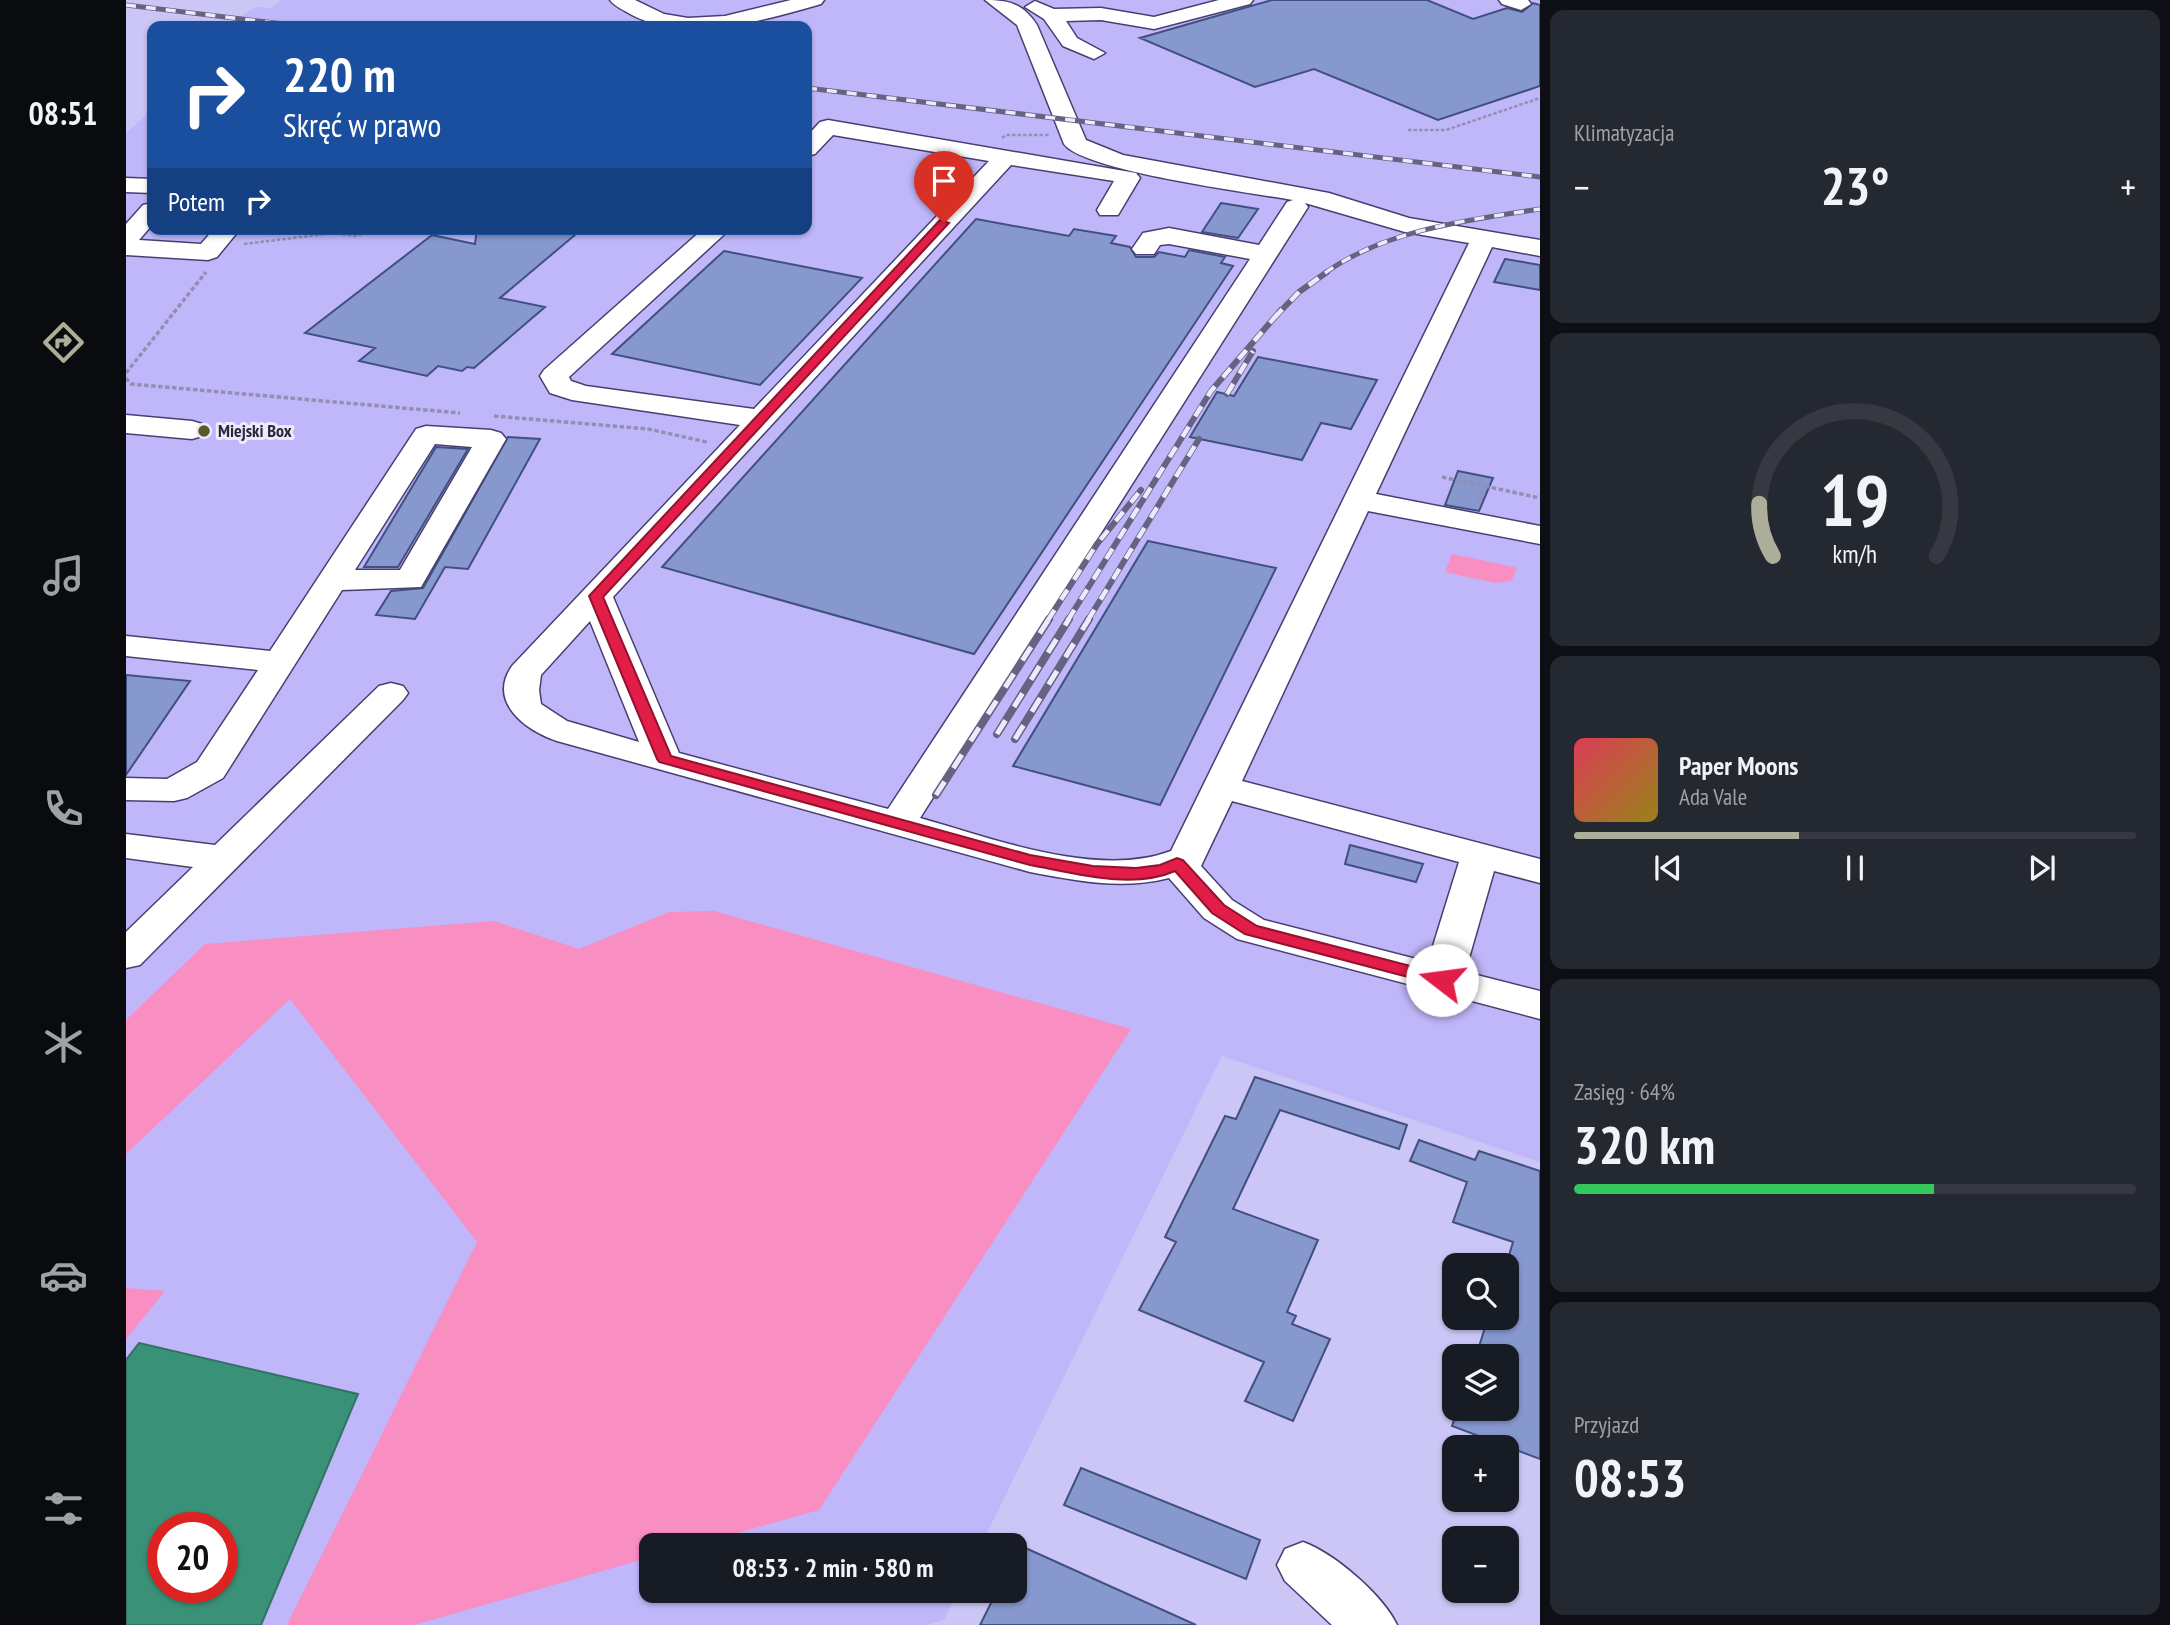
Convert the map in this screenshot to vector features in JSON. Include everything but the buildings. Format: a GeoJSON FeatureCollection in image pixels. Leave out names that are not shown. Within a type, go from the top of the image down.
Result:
{"type":"FeatureCollection","features":[{"type":"Feature","properties":{"kind":"lane"},"geometry":{"type":"LineString","coordinates":[[620,0],[666,21]]}},
{"type":"Feature","properties":{"kind":"lane"},"geometry":{"type":"LineString","coordinates":[[733,21],[814,0]]}},
{"type":"Feature","properties":{"kind":"lane"},"geometry":{"type":"LineString","coordinates":[[1009,1],[1051,15],[1101,14],[1154,23],[1232,3]]}},
{"type":"Feature","properties":{"kind":"lane"},"geometry":{"type":"LineString","coordinates":[[1009,1],[1027,25],[1070,135],[1086,151],[1119,161],[1329,200],[1405,225],[1540,248]]}},
{"type":"Feature","properties":{"kind":"lane"},"geometry":{"type":"LineString","coordinates":[[1051,15],[1070,42],[1094,53]]}},
{"type":"Feature","properties":{"kind":"lane"},"geometry":{"type":"LineString","coordinates":[[817,125],[1004,147],[1128,178],[1296,207],[1369,215]]}},
{"type":"Feature","properties":{"kind":"lane"},"geometry":{"type":"LineString","coordinates":[[1004,147],[762,419],[524,673],[519,688],[522,702],[533,718],[552,727],[664,759],[1030,860],[1093,872],[1136,873],[1163,870],[1186,859],[1484,238]]}},
{"type":"Feature","properties":{"kind":"lane"},"geometry":{"type":"LineString","coordinates":[[1109,210],[1128,178]]}},
{"type":"Feature","properties":{"kind":"lane"},"geometry":{"type":"LineString","coordinates":[[126,185],[147,186]]}},
{"type":"Feature","properties":{"kind":"lane"},"geometry":{"type":"LineString","coordinates":[[898,823],[1296,207]]}},
{"type":"Feature","properties":{"kind":"lane"},"geometry":{"type":"LineString","coordinates":[[126,239],[147,216]]}},
{"type":"Feature","properties":{"kind":"lane"},"geometry":{"type":"LineString","coordinates":[[711,235],[554,376],[560,387],[582,394],[762,419]]}},
{"type":"Feature","properties":{"kind":"lane"},"geometry":{"type":"LineString","coordinates":[[1145,249],[1152,238],[1169,236],[1266,254]]}},
{"type":"Feature","properties":{"kind":"lane"},"geometry":{"type":"LineString","coordinates":[[126,247],[208,252],[234,237]]}},
{"type":"Feature","properties":{"kind":"lane"},"geometry":{"type":"LineString","coordinates":[[623,374],[641,401]]}},
{"type":"Feature","properties":{"kind":"lane"},"geometry":{"type":"LineString","coordinates":[[126,424],[192,430]]}},
{"type":"Feature","properties":{"kind":"lane"},"geometry":{"type":"LineString","coordinates":[[126,789],[174,790],[210,771],[332,580],[426,435],[491,439],[410,580],[332,580]]}},
{"type":"Feature","properties":{"kind":"lane"},"geometry":{"type":"LineString","coordinates":[[1364,490],[1540,517]]}},
{"type":"Feature","properties":{"kind":"lane"},"geometry":{"type":"LineString","coordinates":[[596,596],[664,759]]}},
{"type":"Feature","properties":{"kind":"lane"},"geometry":{"type":"LineString","coordinates":[[126,646],[279,663]]}},
{"type":"Feature","properties":{"kind":"lane"},"geometry":{"type":"LineString","coordinates":[[126,955],[221,858],[391,693]]}},
{"type":"Feature","properties":{"kind":"lane"},"geometry":{"type":"LineString","coordinates":[[1222,787],[1540,871]]}},
{"type":"Feature","properties":{"kind":"lane"},"geometry":{"type":"LineString","coordinates":[[126,846],[221,858]]}},
{"type":"Feature","properties":{"kind":"lane"},"geometry":{"type":"LineString","coordinates":[[1442,980],[1480,856]]}},
{"type":"Feature","properties":{"kind":"lane"},"geometry":{"type":"LineString","coordinates":[[1177,863],[1218,909],[1251,930],[1540,1005]]}},
{"type":"Feature","properties":{"kind":"lane"},"geometry":{"type":"LineString","coordinates":[[1303,1565],[1370,1625]]}},
{"type":"Feature","properties":{"kind":"path"},"geometry":{"type":"LineString","coordinates":[[1408,130],[1446,130],[1540,98]]}},
{"type":"Feature","properties":{"kind":"path"},"geometry":{"type":"LineString","coordinates":[[1004,147],[1047,135]]}},
{"type":"Feature","properties":{"kind":"path"},"geometry":{"type":"LineString","coordinates":[[234,237],[284,235]]}},
{"type":"Feature","properties":{"kind":"path"},"geometry":{"type":"LineString","coordinates":[[126,373],[210,267]]}},
{"type":"Feature","properties":{"kind":"path"},"geometry":{"type":"LineString","coordinates":[[126,378],[131,384],[471,414]]}},
{"type":"Feature","properties":{"kind":"path"},"geometry":{"type":"LineString","coordinates":[[485,415],[648,429],[693,439]]}},
{"type":"Feature","properties":{"kind":"path"},"geometry":{"type":"LineString","coordinates":[[1485,486],[1540,517]]}},
{"type":"Feature","properties":{"kind":"shaded area"},"geometry":{"type":"Polygon","coordinates":[[[281,0],[1540,0],[1540,1162],[1222,1056],[987,1533],[639,1533],[639,1603],[952,1603],[944,1620],[926,1625],[126,1625],[126,133],[147,114],[147,235],[812,235],[812,21],[234,21],[255,7],[272,8],[281,0]]]}},
{"type":"Feature","properties":{"kind":"shaded area"},"geometry":{"type":"Polygon","coordinates":[[[1452,554],[1517,569],[1511,581],[1495,583],[1445,572],[1452,554]]]}},
{"type":"Feature","properties":{"kind":"shaded area"},"geometry":{"type":"Polygon","coordinates":[[[714,911],[1131,1029],[819,1510],[737,1533],[639,1533],[639,1560],[414,1625],[287,1625],[477,1242],[290,999],[126,1154],[126,1020],[205,944],[494,921],[579,949],[669,912],[714,911]]]}},
{"type":"Feature","properties":{"kind":"shaded area"},"geometry":{"type":"Polygon","coordinates":[[[126,1288],[165,1291],[126,1339],[126,1288]]]}},
{"type":"Feature","properties":{"kind":"shaded area"},"geometry":{"type":"Polygon","coordinates":[[[139,1343],[358,1394],[261,1625],[126,1625],[126,1360],[139,1343]]]}},
{"type":"Feature","properties":{"kind":"railway"},"geometry":{"type":"LineString","coordinates":[[126,5],[259,21]]}},
{"type":"Feature","properties":{"kind":"railway"},"geometry":{"type":"LineString","coordinates":[[812,89],[1540,177]]}},
{"type":"Feature","properties":{"kind":"railway"},"geometry":{"type":"LineString","coordinates":[[1325,273],[1349,258],[1400,237],[1456,223],[1540,209]]}},
{"type":"Feature","properties":{"kind":"railway"},"geometry":{"type":"LineString","coordinates":[[1275,317],[1299,292],[1327,272]]}},
{"type":"Feature","properties":{"kind":"railway"},"geometry":{"type":"LineString","coordinates":[[1275,317],[1281,310]]}},
{"type":"Feature","properties":{"kind":"railway"},"geometry":{"type":"LineString","coordinates":[[1068,620],[1211,391],[1275,317]]}},
{"type":"Feature","properties":{"kind":"railway"},"geometry":{"type":"LineString","coordinates":[[1227,394],[1253,351]]}},
{"type":"Feature","properties":{"kind":"railway"},"geometry":{"type":"LineString","coordinates":[[1088,620],[1199,439]]}},
{"type":"Feature","properties":{"kind":"railway"},"geometry":{"type":"LineString","coordinates":[[1048,620],[1097,544],[1141,490]]}},
{"type":"Feature","properties":{"kind":"railway"},"geometry":{"type":"LineString","coordinates":[[936,795],[1049,619]]}},
{"type":"Feature","properties":{"kind":"railway"},"geometry":{"type":"LineString","coordinates":[[997,734],[1069,619]]}},
{"type":"Feature","properties":{"kind":"railway"},"geometry":{"type":"LineString","coordinates":[[1015,739],[1089,619]]}},
{"type":"Feature","properties":{"kind":"place","name":"Miejski Box"},"geometry":{"type":"Point","coordinates":[204,431]}},
{"type":"Feature","properties":{"kind":"route"},"geometry":{"type":"LineString","coordinates":[[944,223],[596,596],[664,759],[1030,860],[1093,872],[1136,873],[1163,870],[1177,863],[1218,909],[1231,920],[1251,930],[1442,980]]}}]}
